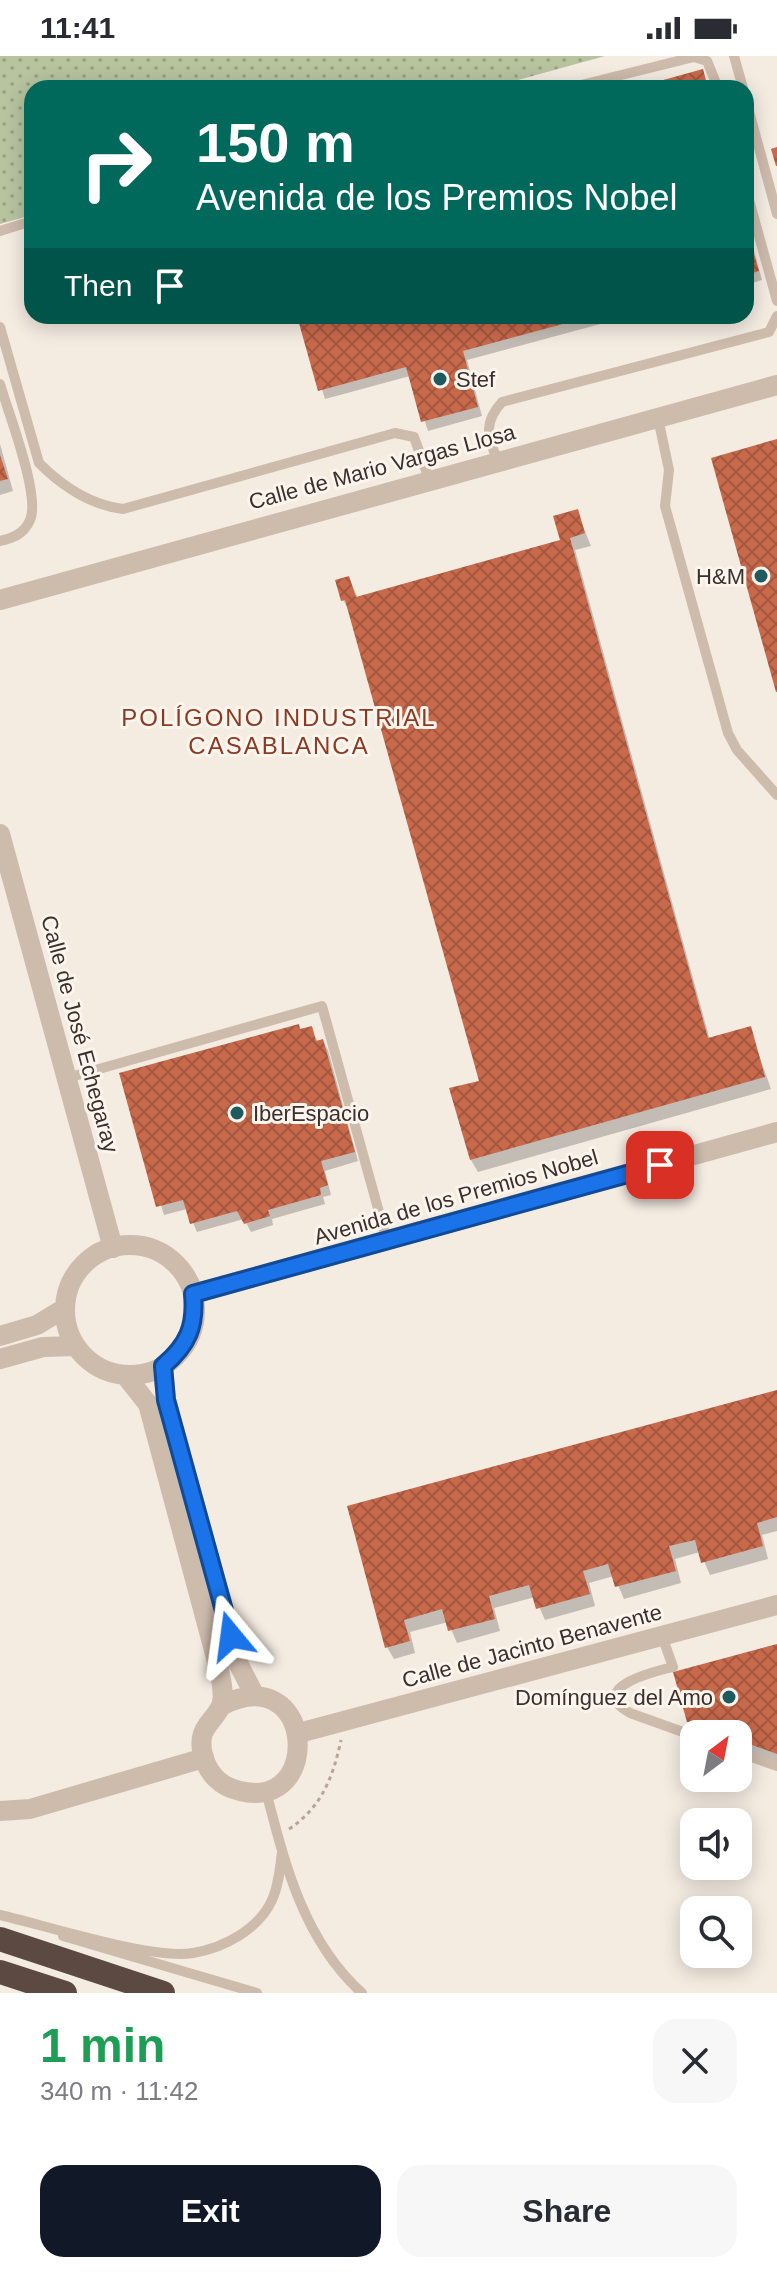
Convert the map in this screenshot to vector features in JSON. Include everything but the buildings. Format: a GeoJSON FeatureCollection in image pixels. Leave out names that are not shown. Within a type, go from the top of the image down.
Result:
{"type":"FeatureCollection","features":[{"type":"Feature","properties":{"kind":"highway"},"geometry":{"type":"LineString","coordinates":[[0,1939],[163,1993]]}},
{"type":"Feature","properties":{"kind":"highway"},"geometry":{"type":"LineString","coordinates":[[0,1972],[65,1993]]}},
{"type":"Feature","properties":{"kind":"street","name":"Calle de Mario Vargas Llosa"},"geometry":{"type":"LineString","coordinates":[[0,600],[777,385]]}},
{"type":"Feature","properties":{"kind":"street","name":"Calle de José Echegaray"},"geometry":{"type":"LineString","coordinates":[[0,834],[5,870],[67,1078],[113,1248]]}},
{"type":"Feature","properties":{"kind":"street","name":"Avenida de los Premios Nobel"},"geometry":{"type":"LineString","coordinates":[[193,1294],[777,1132]]}},
{"type":"Feature","properties":{"kind":"street"},"geometry":{"type":"LineString","coordinates":[[131,1245],[154,1250],[172,1261],[184,1275],[193,1294],[195,1314],[191,1332],[181,1351],[163,1366],[148,1373],[125,1375],[101,1368],[75,1346],[65,1308],[70,1286],[78,1271],[93,1256],[131,1245]]}},
{"type":"Feature","properties":{"kind":"street"},"geometry":{"type":"LineString","coordinates":[[0,1336],[37,1325],[65,1308]]}},
{"type":"Feature","properties":{"kind":"street"},"geometry":{"type":"LineString","coordinates":[[0,1359],[43,1347],[75,1346]]}},
{"type":"Feature","properties":{"kind":"street"},"geometry":{"type":"LineString","coordinates":[[163,1366],[166,1400],[239,1665],[255,1696]]}},
{"type":"Feature","properties":{"kind":"street"},"geometry":{"type":"LineString","coordinates":[[125,1375],[148,1404],[219,1669],[221,1706]]}},
{"type":"Feature","properties":{"kind":"street","name":"Calle de Jacinto Benavente"},"geometry":{"type":"LineString","coordinates":[[299,1733],[777,1605]]}},
{"type":"Feature","properties":{"kind":"street"},"geometry":{"type":"LineString","coordinates":[[255,1696],[281,1706],[299,1733],[299,1754],[293,1770],[282,1783],[250,1794],[229,1789],[214,1778],[204,1758],[205,1728],[221,1706],[236,1698],[255,1696]]}},
{"type":"Feature","properties":{"kind":"street"},"geometry":{"type":"LineString","coordinates":[[0,1811],[30,1809],[204,1758]]}},
{"type":"Feature","properties":{"kind":"lane"},"geometry":{"type":"LineString","coordinates":[[734,56],[741,80]]}},
{"type":"Feature","properties":{"kind":"lane"},"geometry":{"type":"LineString","coordinates":[[601,80],[694,57],[707,61],[715,80]]}},
{"type":"Feature","properties":{"kind":"lane"},"geometry":{"type":"LineString","coordinates":[[754,129],[777,214]]}},
{"type":"Feature","properties":{"kind":"lane"},"geometry":{"type":"LineString","coordinates":[[754,218],[777,301]]}},
{"type":"Feature","properties":{"kind":"lane"},"geometry":{"type":"LineString","coordinates":[[0,231],[24,224]]}},
{"type":"Feature","properties":{"kind":"lane"},"geometry":{"type":"LineString","coordinates":[[497,460],[486,431],[489,416],[502,402],[769,332],[777,316]]}},
{"type":"Feature","properties":{"kind":"lane"},"geometry":{"type":"LineString","coordinates":[[0,327],[39,463],[53,477],[104,507],[123,509],[395,433],[414,437],[429,479]]}},
{"type":"Feature","properties":{"kind":"lane"},"geometry":{"type":"LineString","coordinates":[[0,384],[31,497],[32,517],[25,530],[0,541]]}},
{"type":"Feature","properties":{"kind":"lane"},"geometry":{"type":"LineString","coordinates":[[658,418],[669,470],[665,506],[728,733],[737,750],[777,795]]}},
{"type":"Feature","properties":{"kind":"lane"},"geometry":{"type":"LineString","coordinates":[[67,1078],[322,1006],[387,1241]]}},
{"type":"Feature","properties":{"kind":"lane"},"geometry":{"type":"LineString","coordinates":[[662,1636],[673,1667],[631,1677],[618,1692],[617,1700],[621,1708],[630,1713],[680,1731]]}},
{"type":"Feature","properties":{"kind":"lane"},"geometry":{"type":"LineString","coordinates":[[752,1757],[777,1766]]}},
{"type":"Feature","properties":{"kind":"lane"},"geometry":{"type":"LineString","coordinates":[[266,1791],[282,1852],[318,1942],[341,1973],[362,1993]]}},
{"type":"Feature","properties":{"kind":"lane"},"geometry":{"type":"LineString","coordinates":[[0,1916],[150,1951],[192,1954],[242,1935],[258,1920],[272,1900],[282,1852]]}},
{"type":"Feature","properties":{"kind":"lane"},"geometry":{"type":"LineString","coordinates":[[0,1916],[257,1993]]}},
{"type":"Feature","properties":{"kind":"path"},"geometry":{"type":"LineString","coordinates":[[277,1833],[304,1818],[321,1799],[334,1774],[341,1740],[349,1737]]}},
{"type":"Feature","properties":{"kind":"green space"},"geometry":{"type":"Polygon","coordinates":[[[0,56],[605,56],[518,80],[24,80],[24,217],[0,224],[0,56]]]}},
{"type":"Feature","properties":{"kind":"place","name":"Stef"},"geometry":{"type":"Point","coordinates":[440,379]}},
{"type":"Feature","properties":{"kind":"place","name":"H&M"},"geometry":{"type":"Point","coordinates":[761,576]}},
{"type":"Feature","properties":{"kind":"place","name":"IberEspacio"},"geometry":{"type":"Point","coordinates":[237,1113]}},
{"type":"Feature","properties":{"kind":"place","name":"Domínguez del Amo"},"geometry":{"type":"Point","coordinates":[729,1697]}},
{"type":"Feature","properties":{"kind":"district","name":"POLÍGONO INDUSTRIAL CASABLANCA"},"geometry":{"type":"Point","coordinates":[279,731]}},
{"type":"Feature","properties":{"kind":"route"},"geometry":{"type":"LineString","coordinates":[[231,1636],[166,1400],[163,1366],[181,1351],[191,1332],[195,1314],[193,1294],[660,1165]]}}]}
